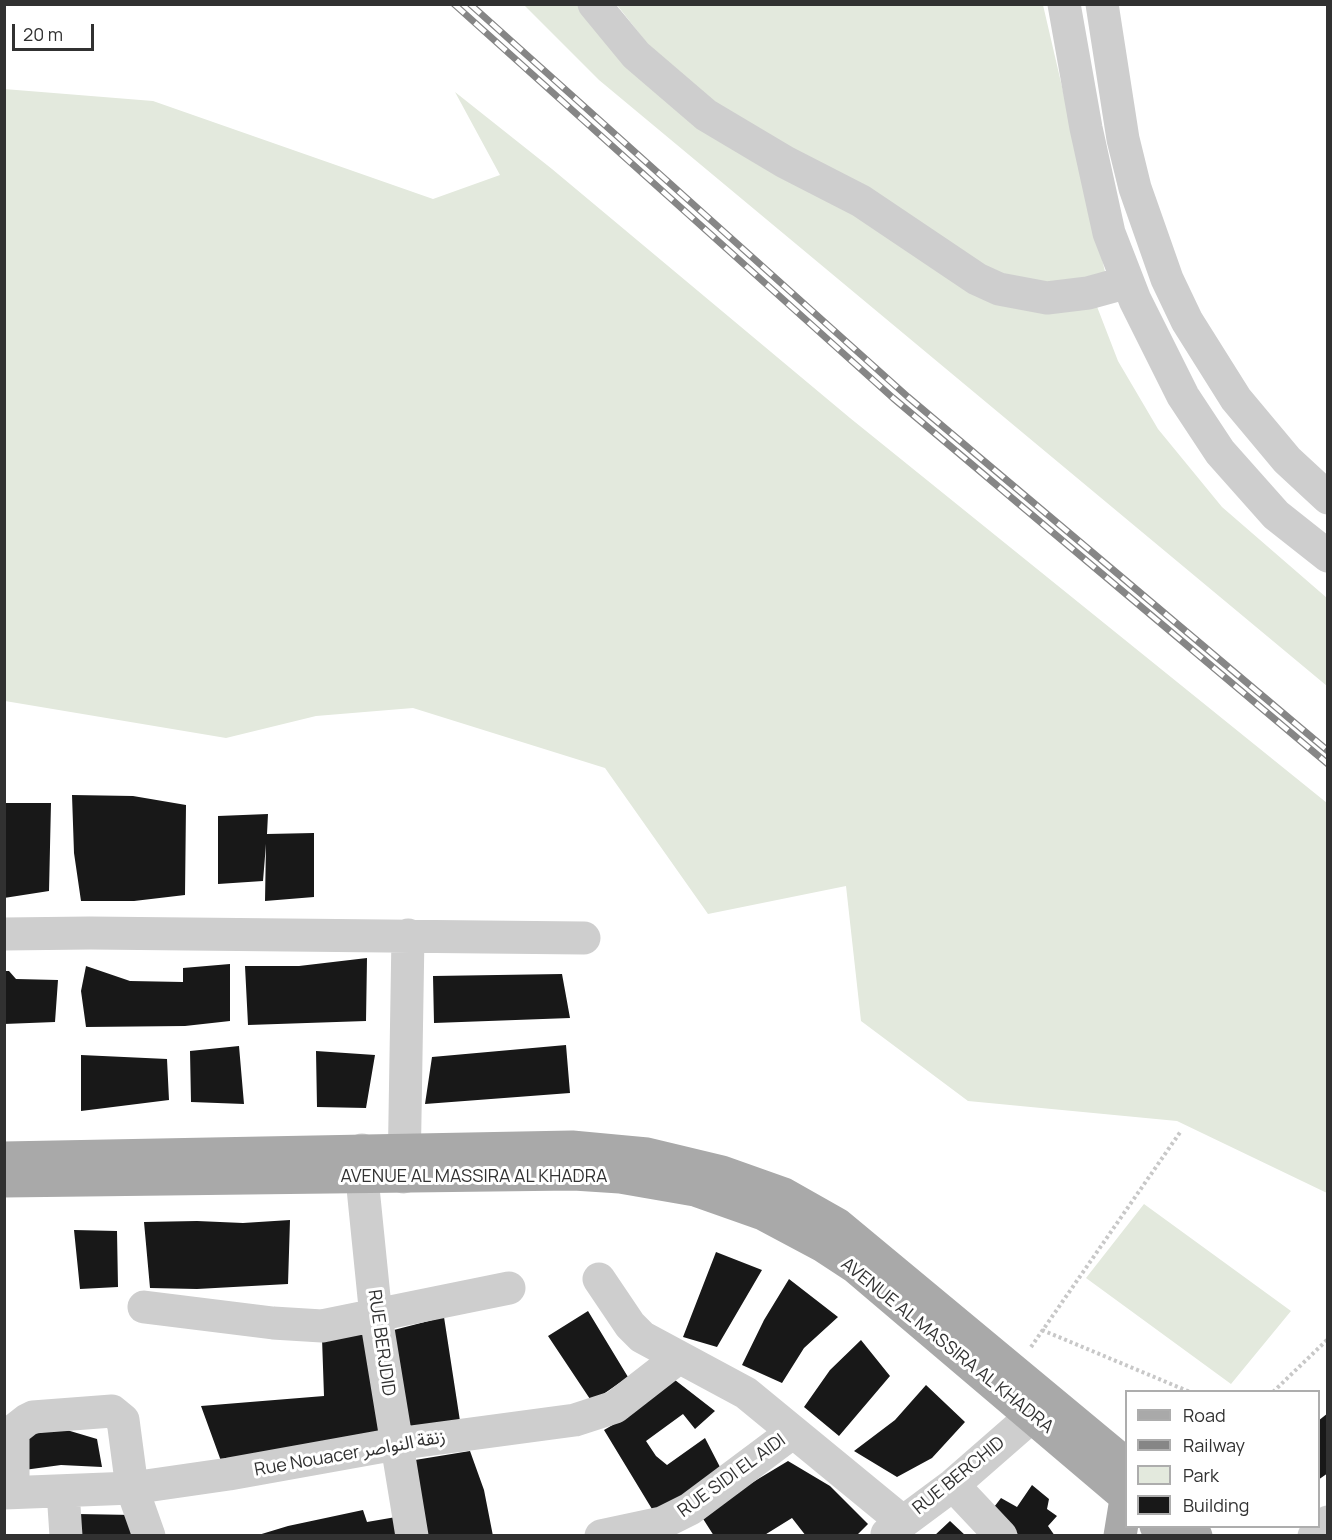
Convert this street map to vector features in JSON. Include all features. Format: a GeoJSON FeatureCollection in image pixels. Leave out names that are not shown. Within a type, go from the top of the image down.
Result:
{"type":"FeatureCollection","features":[{"type":"Feature","properties":{"kind":"main road","name":"AVENUE AL MASSIRA AL KHADRA"},"geometry":{"type":"LineString","coordinates":[[4,1181],[405,1163],[572,1148],[609,1150],[685,1162],[753,1182],[784,1194],[813,1209],[859,1240],[1125,1463]]}},
{"type":"Feature","properties":{"kind":"main road","name":"AVENUE AL MASSIRA AL KHADRA"},"geometry":{"type":"LineString","coordinates":[[4,1158],[362,1164]]}},
{"type":"Feature","properties":{"kind":"main road","name":"AVENUE AL MASSIRA AL KHADRA"},"geometry":{"type":"LineString","coordinates":[[405,1163],[620,1177],[658,1182],[731,1201],[794,1229],[855,1267],[1125,1497]]}},
{"type":"Feature","properties":{"kind":"main road"},"geometry":{"type":"LineString","coordinates":[[1120,1536],[1125,1504]]}},
{"type":"Feature","properties":{"kind":"street"},"geometry":{"type":"LineString","coordinates":[[594,4],[636,55],[706,115],[775,157],[871,207],[977,279],[999,289],[1047,298],[1088,293],[1128,282]]}},
{"type":"Feature","properties":{"kind":"street"},"geometry":{"type":"LineString","coordinates":[[1064,4],[1086,128],[1109,233],[1128,282],[1183,396],[1220,452],[1276,515],[1328,556]]}},
{"type":"Feature","properties":{"kind":"street"},"geometry":{"type":"LineString","coordinates":[[1102,4],[1123,139],[1138,198],[1167,279],[1187,321],[1236,399],[1287,460],[1328,498]]}},
{"type":"Feature","properties":{"kind":"street"},"geometry":{"type":"LineString","coordinates":[[4,934],[584,938]]}},
{"type":"Feature","properties":{"kind":"street"},"geometry":{"type":"LineString","coordinates":[[405,1163],[408,935]]}},
{"type":"Feature","properties":{"kind":"street","name":"RUE BERJDID"},"geometry":{"type":"LineString","coordinates":[[362,1164],[376,1317],[412,1536]]}},
{"type":"Feature","properties":{"kind":"street"},"geometry":{"type":"LineString","coordinates":[[599,1279],[630,1325],[642,1337],[746,1393],[792,1432],[894,1528]]}},
{"type":"Feature","properties":{"kind":"street"},"geometry":{"type":"LineString","coordinates":[[144,1307],[273,1323],[322,1326],[376,1317],[509,1288]]}},
{"type":"Feature","properties":{"kind":"street","name":"Rue Nouacer زنقة النواصر"},"geometry":{"type":"LineString","coordinates":[[9,1493],[132,1488],[229,1474],[396,1444],[575,1420],[598,1414],[633,1394],[678,1358]]}},
{"type":"Feature","properties":{"kind":"street"},"geometry":{"type":"LineString","coordinates":[[9,1493],[13,1431],[33,1417],[112,1411],[123,1420],[132,1488],[149,1536]]}},
{"type":"Feature","properties":{"kind":"street","name":"RUE BERCHID"},"geometry":{"type":"LineString","coordinates":[[894,1528],[953,1485],[1032,1416]]}},
{"type":"Feature","properties":{"kind":"street","name":"RUE SIDI EL AIDI"},"geometry":{"type":"LineString","coordinates":[[601,1536],[662,1523],[690,1509],[792,1432]]}},
{"type":"Feature","properties":{"kind":"street"},"geometry":{"type":"LineString","coordinates":[[953,1485],[1001,1536]]}},
{"type":"Feature","properties":{"kind":"street"},"geometry":{"type":"LineString","coordinates":[[63,1491],[66,1536]]}},
{"type":"Feature","properties":{"kind":"street"},"geometry":{"type":"LineString","coordinates":[[1314,1536],[1328,1522]]}},
{"type":"Feature","properties":{"kind":"path"},"geometry":{"type":"LineString","coordinates":[[1028,1351],[1181,1131]]}},
{"type":"Feature","properties":{"kind":"path"},"geometry":{"type":"LineString","coordinates":[[1042,1330],[1185,1390]]}},
{"type":"Feature","properties":{"kind":"path"},"geometry":{"type":"LineString","coordinates":[[1275,1390],[1328,1339]]}},
{"type":"Feature","properties":{"kind":"green space"},"geometry":{"type":"Polygon","coordinates":[[[524,5],[581,5],[905,242],[1096,304],[1118,361],[1158,429],[1222,507],[1327,598],[1327,686],[599,80],[524,5]]]}},
{"type":"Feature","properties":{"kind":"green space"},"geometry":{"type":"Polygon","coordinates":[[[617,5],[1043,5],[1106,276],[1019,285],[744,128],[657,56],[617,5]]]}},
{"type":"Feature","properties":{"kind":"green space"},"geometry":{"type":"Polygon","coordinates":[[[4,89],[153,101],[433,199],[500,175],[455,92],[552,169],[850,418],[1327,803],[1327,1193],[1177,1121],[968,1101],[861,1021],[846,886],[708,914],[605,768],[413,708],[316,716],[226,738],[5,701],[4,89]]]}},
{"type":"Feature","properties":{"kind":"green space"},"geometry":{"type":"Polygon","coordinates":[[[1144,1204],[1291,1311],[1231,1384],[1086,1278],[1144,1204]]]}},
{"type":"Feature","properties":{"kind":"building"},"geometry":{"type":"Polygon","coordinates":[[[72,795],[133,796],[186,805],[185,895],[134,901],[81,901],[74,853],[72,795]]]}},
{"type":"Feature","properties":{"kind":"building"},"geometry":{"type":"Polygon","coordinates":[[[4,803],[51,803],[49,891],[4,898],[4,803]]]}},
{"type":"Feature","properties":{"kind":"building"},"geometry":{"type":"Polygon","coordinates":[[[268,814],[267,834],[314,833],[314,897],[265,901],[266,844],[263,881],[218,884],[218,816],[268,814]]]}},
{"type":"Feature","properties":{"kind":"building"},"geometry":{"type":"Polygon","coordinates":[[[367,958],[366,1021],[248,1025],[245,966],[299,966],[367,958]]]}},
{"type":"Feature","properties":{"kind":"building"},"geometry":{"type":"Polygon","coordinates":[[[230,964],[230,1021],[185,1026],[86,1027],[81,991],[86,966],[130,981],[183,982],[183,968],[230,964]]]}},
{"type":"Feature","properties":{"kind":"building"},"geometry":{"type":"Polygon","coordinates":[[[4,971],[9,971],[16,979],[58,980],[55,1022],[4,1024],[4,971]]]}},
{"type":"Feature","properties":{"kind":"building"},"geometry":{"type":"Polygon","coordinates":[[[562,974],[570,1018],[434,1023],[433,976],[562,974]]]}},
{"type":"Feature","properties":{"kind":"building"},"geometry":{"type":"Polygon","coordinates":[[[566,1045],[570,1093],[425,1104],[432,1057],[566,1045]]]}},
{"type":"Feature","properties":{"kind":"building"},"geometry":{"type":"Polygon","coordinates":[[[239,1046],[244,1104],[191,1102],[190,1051],[239,1046]]]}},
{"type":"Feature","properties":{"kind":"building"},"geometry":{"type":"Polygon","coordinates":[[[316,1051],[375,1055],[366,1108],[317,1107],[316,1051]]]}},
{"type":"Feature","properties":{"kind":"building"},"geometry":{"type":"Polygon","coordinates":[[[81,1055],[167,1059],[169,1100],[81,1111],[81,1055]]]}},
{"type":"Feature","properties":{"kind":"building"},"geometry":{"type":"Polygon","coordinates":[[[290,1220],[288,1284],[197,1289],[150,1288],[144,1222],[243,1223],[290,1220]]]}},
{"type":"Feature","properties":{"kind":"building"},"geometry":{"type":"Polygon","coordinates":[[[74,1230],[117,1231],[118,1287],[80,1289],[74,1230]]]}},
{"type":"Feature","properties":{"kind":"building"},"geometry":{"type":"Polygon","coordinates":[[[716,1252],[762,1270],[717,1347],[683,1337],[716,1252]]]}},
{"type":"Feature","properties":{"kind":"building"},"geometry":{"type":"Polygon","coordinates":[[[789,1279],[838,1317],[804,1348],[782,1383],[742,1365],[764,1320],[789,1279]]]}},
{"type":"Feature","properties":{"kind":"building"},"geometry":{"type":"Polygon","coordinates":[[[588,1311],[628,1377],[592,1402],[548,1336],[588,1311]]]}},
{"type":"Feature","properties":{"kind":"building"},"geometry":{"type":"Polygon","coordinates":[[[444,1317],[460,1421],[408,1429],[390,1331],[444,1317]]]}},
{"type":"Feature","properties":{"kind":"building"},"geometry":{"type":"Polygon","coordinates":[[[366,1332],[383,1435],[221,1461],[201,1406],[324,1396],[322,1338],[366,1332]]]}},
{"type":"Feature","properties":{"kind":"building"},"geometry":{"type":"Polygon","coordinates":[[[861,1340],[890,1376],[839,1436],[804,1407],[830,1370],[861,1340]]]}},
{"type":"Feature","properties":{"kind":"building"},"geometry":{"type":"Polygon","coordinates":[[[675,1380],[715,1411],[695,1429],[683,1414],[646,1441],[656,1456],[667,1465],[705,1438],[721,1469],[655,1514],[604,1430],[623,1419],[675,1380]]]}},
{"type":"Feature","properties":{"kind":"building"},"geometry":{"type":"Polygon","coordinates":[[[926,1385],[965,1422],[932,1458],[897,1477],[854,1451],[895,1420],[926,1385]]]}},
{"type":"Feature","properties":{"kind":"building"},"geometry":{"type":"Polygon","coordinates":[[[1328,1413],[1328,1473],[1320,1479],[1320,1419],[1328,1413]]]}},
{"type":"Feature","properties":{"kind":"building"},"geometry":{"type":"Polygon","coordinates":[[[60,1428],[97,1439],[102,1467],[61,1465],[24,1470],[26,1436],[60,1428]]]}},
{"type":"Feature","properties":{"kind":"building"},"geometry":{"type":"Polygon","coordinates":[[[470,1451],[484,1490],[493,1536],[427,1536],[415,1460],[470,1451]]]}},
{"type":"Feature","properties":{"kind":"building"},"geometry":{"type":"Polygon","coordinates":[[[788,1461],[830,1486],[868,1524],[856,1536],[806,1536],[792,1518],[763,1536],[714,1536],[700,1514],[788,1461]]]}},
{"type":"Feature","properties":{"kind":"building"},"geometry":{"type":"Polygon","coordinates":[[[1032,1485],[1049,1499],[1047,1509],[1057,1516],[1048,1526],[1055,1536],[1020,1536],[991,1511],[1001,1498],[1017,1507],[1032,1485]]]}},
{"type":"Feature","properties":{"kind":"building"},"geometry":{"type":"Polygon","coordinates":[[[363,1510],[367,1522],[396,1517],[400,1536],[255,1536],[288,1526],[363,1510]]]}},
{"type":"Feature","properties":{"kind":"building"},"geometry":{"type":"Polygon","coordinates":[[[78,1514],[133,1515],[132,1536],[77,1536],[78,1514]]]}},
{"type":"Feature","properties":{"kind":"building"},"geometry":{"type":"Polygon","coordinates":[[[950,1521],[966,1536],[934,1536],[950,1521]]]}},
{"type":"Feature","properties":{"kind":"railway"},"geometry":{"type":"LineString","coordinates":[[454,4],[893,398],[1328,764]]}},
{"type":"Feature","properties":{"kind":"railway"},"geometry":{"type":"LineString","coordinates":[[470,4],[908,397],[1328,751]]}}]}
